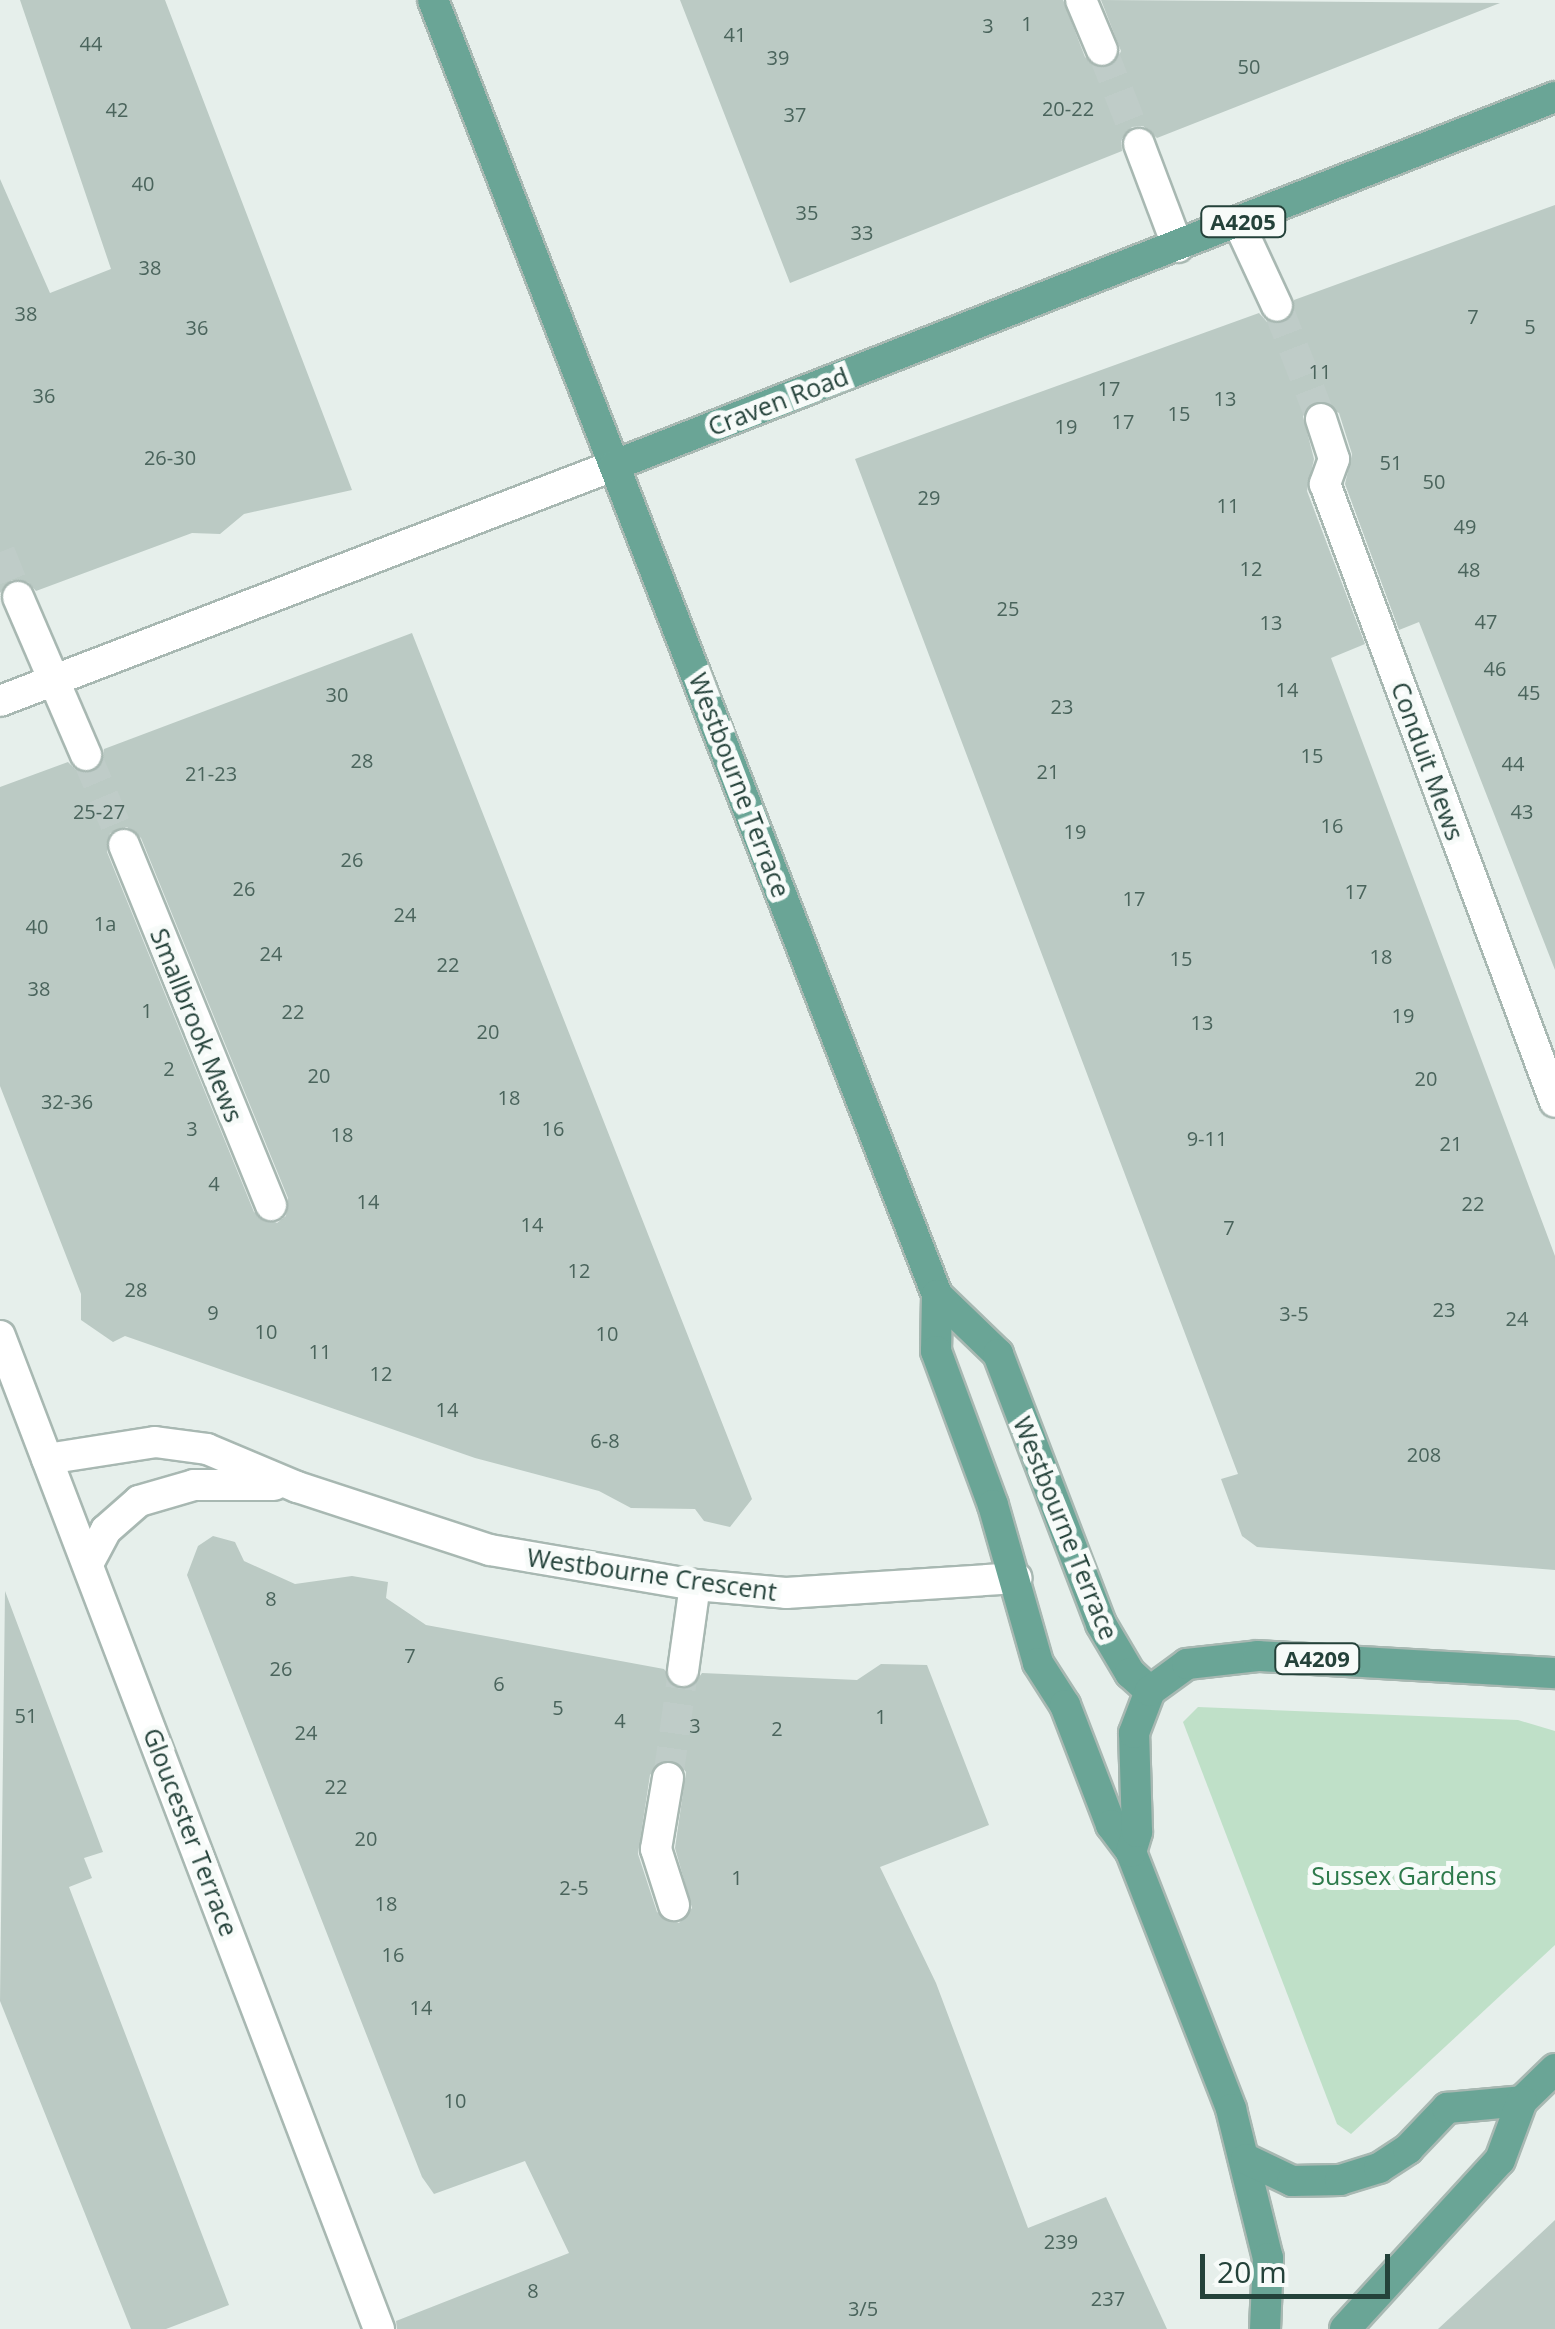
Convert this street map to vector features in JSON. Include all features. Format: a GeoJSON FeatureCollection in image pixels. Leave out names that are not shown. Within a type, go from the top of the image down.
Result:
{"type":"FeatureCollection","features":[{"type":"Feature","properties":{"kind":"main road","name":"Westbourne Terrace"},"geometry":{"type":"LineString","coordinates":[[433,0],[937,1295],[936,1351],[1017,1578],[1038,1663],[1065,1705],[1110,1825],[1131,1852]]}},
{"type":"Feature","properties":{"kind":"main road","name":"Craven Road"},"geometry":{"type":"LineString","coordinates":[[615,465],[1555,98]]}},
{"type":"Feature","properties":{"kind":"main road","name":"Westbourne Terrace"},"geometry":{"type":"LineString","coordinates":[[937,1295],[998,1354],[1100,1624],[1130,1673],[1150,1691]]}},
{"type":"Feature","properties":{"kind":"main road","name":"A4209"},"geometry":{"type":"LineString","coordinates":[[1150,1691],[1187,1664],[1234,1656],[1555,1673]]}},
{"type":"Feature","properties":{"kind":"main road"},"geometry":{"type":"LineString","coordinates":[[1150,1691],[1134,1733],[1138,1832],[1131,1852],[1246,2158],[1268,2258],[1265,2329]]}},
{"type":"Feature","properties":{"kind":"main road"},"geometry":{"type":"LineString","coordinates":[[1346,2329],[1500,2160],[1522,2101],[1555,2070]]}},
{"type":"Feature","properties":{"kind":"main road"},"geometry":{"type":"LineString","coordinates":[[1246,2158],[1292,2181],[1340,2180],[1394,2158],[1447,2108],[1522,2101]]}},
{"type":"Feature","properties":{"kind":"street"},"geometry":{"type":"LineString","coordinates":[[1081,0],[1102,50]]}},
{"type":"Feature","properties":{"kind":"street"},"geometry":{"type":"LineString","coordinates":[[1139,144],[1178,247]]}},
{"type":"Feature","properties":{"kind":"street"},"geometry":{"type":"LineString","coordinates":[[1239,224],[1277,306]]}},
{"type":"Feature","properties":{"kind":"street","name":"Conduit Mews"},"geometry":{"type":"LineString","coordinates":[[1322,420],[1334,459],[1325,484],[1555,1102]]}},
{"type":"Feature","properties":{"kind":"street","name":"Craven Road"},"geometry":{"type":"LineString","coordinates":[[0,701],[615,465]]}},
{"type":"Feature","properties":{"kind":"street"},"geometry":{"type":"LineString","coordinates":[[18,597],[86,755]]}},
{"type":"Feature","properties":{"kind":"street","name":"Smallbrook Mews"},"geometry":{"type":"LineString","coordinates":[[124,845],[271,1205]]}},
{"type":"Feature","properties":{"kind":"street","name":"Gloucester Terrace"},"geometry":{"type":"LineString","coordinates":[[0,1336],[379,2329]]}},
{"type":"Feature","properties":{"kind":"street","name":"Westbourne Crescent"},"geometry":{"type":"LineString","coordinates":[[47,1459],[155,1442],[207,1449],[298,1487],[490,1550],[695,1585],[786,1593],[1017,1578]]}},
{"type":"Feature","properties":{"kind":"street","name":"Westbourne Crescent"},"geometry":{"type":"LineString","coordinates":[[89,1562],[106,1530],[139,1502],[224,1482],[298,1487]]}},
{"type":"Feature","properties":{"kind":"street"},"geometry":{"type":"LineString","coordinates":[[683,1671],[695,1585]]}},
{"type":"Feature","properties":{"kind":"street"},"geometry":{"type":"LineString","coordinates":[[668,1778],[656,1849],[674,1906]]}},
{"type":"Feature","properties":{"kind":"green space","name":"Sussex Gardens"},"geometry":{"type":"Polygon","coordinates":[[[1198,1707],[1518,1720],[1555,1731],[1555,1945],[1351,2134],[1337,2124],[1183,1722],[1198,1707]]]}},
{"type":"Feature","properties":{"kind":"building"},"geometry":{"type":"Polygon","coordinates":[[[20,0],[165,0],[352,490],[244,514],[220,534],[192,533],[36,591],[28,582],[12,580],[0,593],[0,179],[50,293],[111,269],[20,0]]]}},
{"type":"Feature","properties":{"kind":"building"},"geometry":{"type":"Polygon","coordinates":[[[680,0],[1063,0],[1085,57],[1101,69],[1116,62],[1121,51],[1101,0],[1500,3],[1157,138],[1143,126],[1132,127],[1121,140],[1122,151],[790,283],[680,0]]]}},
{"type":"Feature","properties":{"kind":"building"},"geometry":{"type":"Polygon","coordinates":[[[1555,205],[1555,970],[1419,622],[1399,630],[1345,484],[1352,454],[1339,413],[1316,401],[1303,416],[1314,459],[1307,491],[1365,644],[1331,658],[1555,1256],[1555,1570],[1257,1547],[1242,1536],[1221,1479],[1238,1474],[855,459],[1259,313],[1267,322],[1284,323],[1293,316],[1294,300],[1555,205]]]}},
{"type":"Feature","properties":{"kind":"building"},"geometry":{"type":"Polygon","coordinates":[[[412,633],[752,1499],[730,1527],[704,1521],[695,1509],[631,1508],[599,1491],[475,1458],[125,1336],[113,1342],[81,1320],[81,1294],[0,1086],[0,787],[68,762],[76,770],[92,772],[102,765],[104,749],[412,633]],[[127,827],[110,833],[107,852],[254,1212],[277,1223],[286,1216],[288,1198],[141,838],[127,827]]]}},
{"type":"Feature","properties":{"kind":"building"},"geometry":{"type":"Polygon","coordinates":[[[213,1536],[235,1542],[244,1561],[295,1584],[352,1576],[388,1582],[386,1598],[426,1625],[664,1669],[679,1689],[691,1688],[702,1673],[857,1680],[881,1664],[927,1665],[989,1825],[880,1867],[936,1983],[1028,2228],[1106,2197],[1167,2329],[397,2329],[396,2321],[569,2253],[525,2161],[434,2194],[422,2177],[187,1575],[198,1546],[213,1536]],[[662,1760],[650,1775],[638,1854],[657,1912],[679,1923],[692,1908],[675,1848],[686,1772],[679,1763],[662,1760]]]}},
{"type":"Feature","properties":{"kind":"building"},"geometry":{"type":"Polygon","coordinates":[[[5,1591],[103,1852],[84,1858],[92,1878],[69,1887],[229,2305],[166,2329],[131,2329],[0,2001],[5,1591]]]}},
{"type":"Feature","properties":{"kind":"building"},"geometry":{"type":"Polygon","coordinates":[[[1555,2220],[1555,2329],[1438,2329],[1507,2265],[1555,2220]]]}},
{"type":"Feature","properties":{"kind":"tunnel"},"geometry":{"type":"LineString","coordinates":[[1102,50],[1139,144]]}},
{"type":"Feature","properties":{"kind":"tunnel"},"geometry":{"type":"LineString","coordinates":[[1277,306],[1321,419]]}},
{"type":"Feature","properties":{"kind":"tunnel"},"geometry":{"type":"LineString","coordinates":[[0,552],[18,597]]}},
{"type":"Feature","properties":{"kind":"tunnel"},"geometry":{"type":"LineString","coordinates":[[86,755],[124,845]]}},
{"type":"Feature","properties":{"kind":"tunnel"},"geometry":{"type":"LineString","coordinates":[[668,1778],[683,1671]]}}]}
